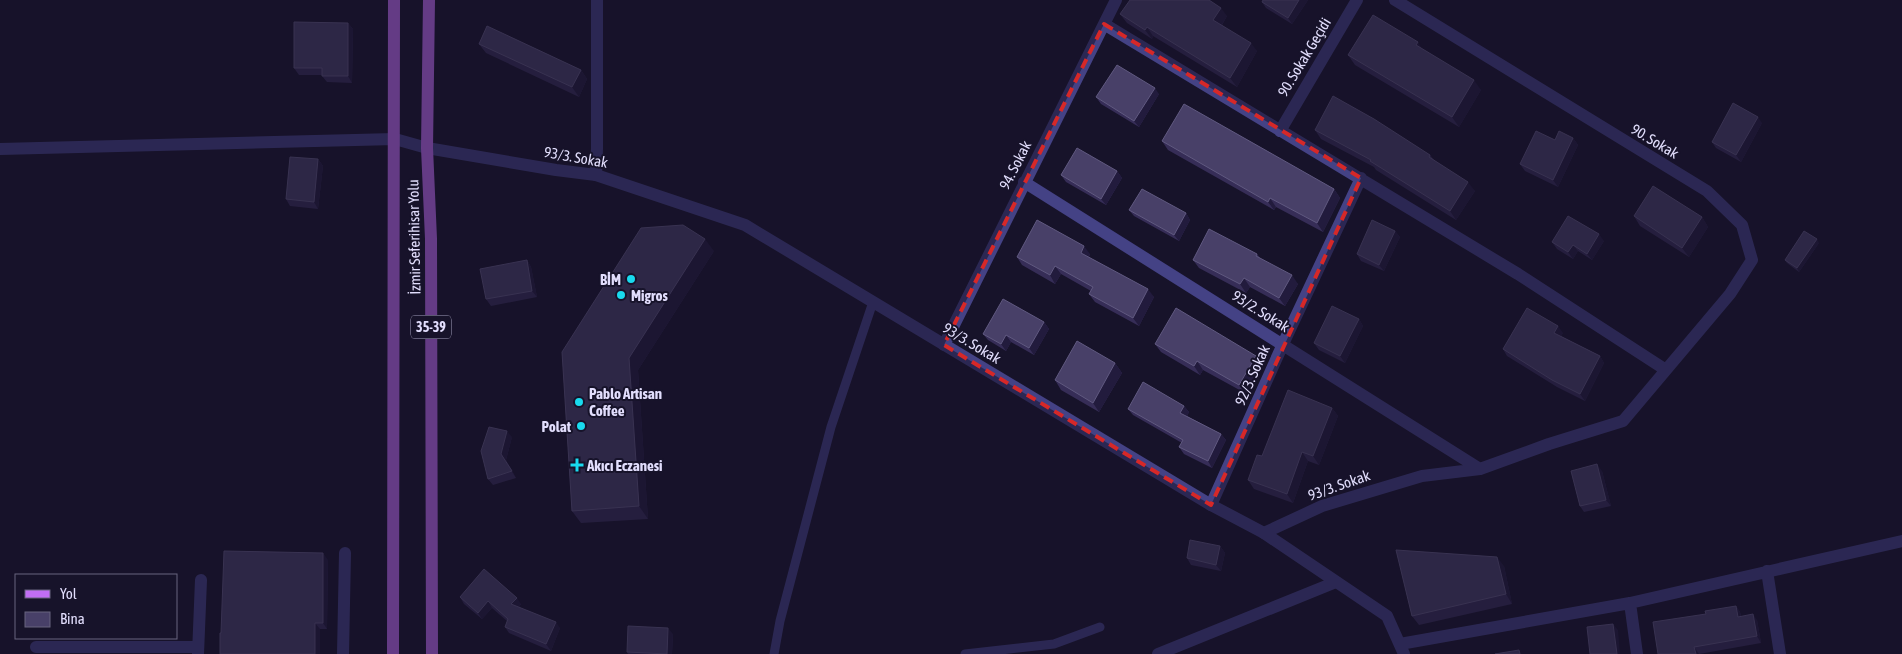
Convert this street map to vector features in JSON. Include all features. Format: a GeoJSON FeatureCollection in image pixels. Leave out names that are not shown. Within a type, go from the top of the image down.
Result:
{"type":"FeatureCollection","features":[{"type":"Feature","properties":{"kind":"main road","name":"İzmir Seferihisar Yolu"},"geometry":{"type":"LineString","coordinates":[[393,654],[394,0]]}},
{"type":"Feature","properties":{"kind":"main road","name":"İzmir Seferihisar Yolu"},"geometry":{"type":"LineString","coordinates":[[429,0],[427,148],[431,239],[432,654]]}},
{"type":"Feature","properties":{"kind":"street"},"geometry":{"type":"LineString","coordinates":[[596,0],[596,175]]}},
{"type":"Feature","properties":{"kind":"street","name":"94. Sokak"},"geometry":{"type":"LineString","coordinates":[[944,344],[1116,0]]}},
{"type":"Feature","properties":{"kind":"street","name":"90. Sokak Geçidi"},"geometry":{"type":"LineString","coordinates":[[1280,131],[1357,0]]}},
{"type":"Feature","properties":{"kind":"street","name":"90. Sokak"},"geometry":{"type":"LineString","coordinates":[[1395,0],[1707,191],[1742,226],[1752,260],[1730,294],[1666,370]]}},
{"type":"Feature","properties":{"kind":"street"},"geometry":{"type":"LineString","coordinates":[[1104,24],[1280,131],[1362,178],[1518,274],[1666,370]]}},
{"type":"Feature","properties":{"kind":"street","name":"93/3. Sokak"},"geometry":{"type":"LineString","coordinates":[[0,149],[395,139],[427,148],[596,175],[745,225],[1211,505],[1264,533],[1322,506],[1422,476],[1480,469],[1549,444],[1623,421],[1666,370]]}},
{"type":"Feature","properties":{"kind":"street","name":"92/3. Sokak"},"geometry":{"type":"LineString","coordinates":[[1211,505],[1283,344],[1362,178]]}},
{"type":"Feature","properties":{"kind":"street","name":"93/2. Sokak"},"geometry":{"type":"LineString","coordinates":[[1024,182],[1480,469]]}},
{"type":"Feature","properties":{"kind":"street"},"geometry":{"type":"LineString","coordinates":[[1264,533],[1387,616],[1402,649],[1630,603],[1902,541]]}},
{"type":"Feature","properties":{"kind":"street"},"geometry":{"type":"LineString","coordinates":[[343,654],[345,553]]}},
{"type":"Feature","properties":{"kind":"street"},"geometry":{"type":"LineString","coordinates":[[1767,571],[1780,654]]}},
{"type":"Feature","properties":{"kind":"street"},"geometry":{"type":"LineString","coordinates":[[36,647],[198,651],[201,580]]}},
{"type":"Feature","properties":{"kind":"street"},"geometry":{"type":"LineString","coordinates":[[1158,654],[1336,582]]}},
{"type":"Feature","properties":{"kind":"street"},"geometry":{"type":"LineString","coordinates":[[1630,603],[1637,654]]}},
{"type":"Feature","properties":{"kind":"lane"},"geometry":{"type":"LineString","coordinates":[[774,654],[780,621],[831,427],[873,302]]}},
{"type":"Feature","properties":{"kind":"lane"},"geometry":{"type":"LineString","coordinates":[[965,654],[1054,644],[1100,627]]}},
{"type":"Feature","properties":{"kind":"highlighted area"},"geometry":{"type":"Polygon","coordinates":[[[1104,24],[1361,178],[1211,505],[944,345],[1104,24]]]}},
{"type":"Feature","properties":{"kind":"building"},"geometry":{"type":"Polygon","coordinates":[[[1130,0],[1209,0],[1221,8],[1213,20],[1251,43],[1230,78],[1147,27],[1145,30],[1120,14],[1130,0]]]}},
{"type":"Feature","properties":{"kind":"building"},"geometry":{"type":"Polygon","coordinates":[[[1263,0],[1299,0],[1288,18],[1262,2],[1263,0]]]}},
{"type":"Feature","properties":{"kind":"building"},"geometry":{"type":"Polygon","coordinates":[[[1373,15],[1418,42],[1416,45],[1474,80],[1452,117],[1348,55],[1373,15]]]}},
{"type":"Feature","properties":{"kind":"building"},"geometry":{"type":"Polygon","coordinates":[[[294,22],[348,23],[348,76],[322,76],[322,68],[294,68],[294,22]]]}},
{"type":"Feature","properties":{"kind":"building"},"geometry":{"type":"Polygon","coordinates":[[[487,26],[581,70],[572,87],[479,44],[487,26]]]}},
{"type":"Feature","properties":{"kind":"building"},"geometry":{"type":"Polygon","coordinates":[[[1117,65],[1155,88],[1134,121],[1096,97],[1117,65]]]}},
{"type":"Feature","properties":{"kind":"building"},"geometry":{"type":"Polygon","coordinates":[[[1333,96],[1374,119],[1468,182],[1450,211],[1371,160],[1315,130],[1333,96]]]}},
{"type":"Feature","properties":{"kind":"building"},"geometry":{"type":"Polygon","coordinates":[[[1733,103],[1758,117],[1736,155],[1712,142],[1733,103]]]}},
{"type":"Feature","properties":{"kind":"building"},"geometry":{"type":"Polygon","coordinates":[[[1184,104],[1334,189],[1317,223],[1270,198],[1268,202],[1162,141],[1184,104]]]}},
{"type":"Feature","properties":{"kind":"building"},"geometry":{"type":"Polygon","coordinates":[[[1536,131],[1555,140],[1559,131],[1573,138],[1553,180],[1520,164],[1536,131]]]}},
{"type":"Feature","properties":{"kind":"building"},"geometry":{"type":"Polygon","coordinates":[[[1077,148],[1117,171],[1101,199],[1061,175],[1077,148]]]}},
{"type":"Feature","properties":{"kind":"building"},"geometry":{"type":"Polygon","coordinates":[[[290,157],[318,159],[314,202],[286,199],[290,157]]]}},
{"type":"Feature","properties":{"kind":"building"},"geometry":{"type":"Polygon","coordinates":[[[1653,186],[1702,217],[1682,248],[1634,216],[1653,186]]]}},
{"type":"Feature","properties":{"kind":"building"},"geometry":{"type":"Polygon","coordinates":[[[1142,189],[1186,213],[1174,235],[1129,210],[1142,189]]]}},
{"type":"Feature","properties":{"kind":"building"},"geometry":{"type":"Polygon","coordinates":[[[1568,216],[1599,234],[1587,254],[1573,245],[1568,252],[1552,242],[1568,216]]]}},
{"type":"Feature","properties":{"kind":"building"},"geometry":{"type":"Polygon","coordinates":[[[1037,220],[1084,246],[1081,253],[1148,289],[1133,318],[1089,294],[1093,287],[1055,266],[1050,275],[1017,257],[1037,220]]]}},
{"type":"Feature","properties":{"kind":"building"},"geometry":{"type":"Polygon","coordinates":[[[1372,220],[1395,231],[1379,265],[1357,254],[1372,220]]]}},
{"type":"Feature","properties":{"kind":"building"},"geometry":{"type":"Polygon","coordinates":[[[683,225],[705,239],[629,358],[639,506],[572,511],[562,352],[641,228],[683,225]]]}},
{"type":"Feature","properties":{"kind":"building"},"geometry":{"type":"Polygon","coordinates":[[[1209,229],[1292,275],[1279,298],[1244,278],[1240,284],[1193,260],[1209,229]]]}},
{"type":"Feature","properties":{"kind":"building"},"geometry":{"type":"Polygon","coordinates":[[[1804,231],[1817,239],[1797,268],[1785,260],[1804,231]]]}},
{"type":"Feature","properties":{"kind":"building"},"geometry":{"type":"Polygon","coordinates":[[[527,260],[532,291],[486,299],[480,269],[527,260]]]}},
{"type":"Feature","properties":{"kind":"building"},"geometry":{"type":"Polygon","coordinates":[[[1003,299],[1044,322],[1029,348],[1006,335],[1001,344],[983,334],[1003,299]]]}},
{"type":"Feature","properties":{"kind":"building"},"geometry":{"type":"Polygon","coordinates":[[[1332,306],[1359,319],[1340,356],[1314,343],[1332,306]]]}},
{"type":"Feature","properties":{"kind":"building"},"geometry":{"type":"Polygon","coordinates":[[[1176,308],[1256,356],[1239,385],[1197,361],[1194,366],[1155,344],[1176,308]]]}},
{"type":"Feature","properties":{"kind":"building"},"geometry":{"type":"Polygon","coordinates":[[[1527,308],[1558,326],[1554,333],[1600,356],[1580,394],[1552,380],[1503,349],[1527,308]]]}},
{"type":"Feature","properties":{"kind":"building"},"geometry":{"type":"Polygon","coordinates":[[[1077,341],[1115,363],[1093,403],[1055,380],[1077,341]]]}},
{"type":"Feature","properties":{"kind":"building"},"geometry":{"type":"Polygon","coordinates":[[[1143,382],[1184,406],[1180,413],[1221,434],[1208,461],[1179,447],[1183,440],[1128,409],[1143,382]]]}},
{"type":"Feature","properties":{"kind":"building"},"geometry":{"type":"Polygon","coordinates":[[[1288,390],[1332,408],[1313,456],[1302,452],[1287,494],[1248,480],[1257,455],[1262,456],[1288,390]]]}},
{"type":"Feature","properties":{"kind":"building"},"geometry":{"type":"Polygon","coordinates":[[[489,427],[507,431],[501,454],[512,471],[488,479],[481,451],[489,427]]]}},
{"type":"Feature","properties":{"kind":"building"},"geometry":{"type":"Polygon","coordinates":[[[1597,464],[1606,500],[1580,506],[1571,471],[1597,464]]]}},
{"type":"Feature","properties":{"kind":"building"},"geometry":{"type":"Polygon","coordinates":[[[1190,540],[1220,546],[1216,565],[1187,558],[1190,540]]]}},
{"type":"Feature","properties":{"kind":"building"},"geometry":{"type":"Polygon","coordinates":[[[1396,550],[1497,557],[1506,594],[1412,616],[1396,550]]]}},
{"type":"Feature","properties":{"kind":"building"},"geometry":{"type":"Polygon","coordinates":[[[224,551],[323,553],[323,623],[315,623],[315,654],[220,654],[224,551]]]}},
{"type":"Feature","properties":{"kind":"building"},"geometry":{"type":"Polygon","coordinates":[[[484,569],[517,598],[511,604],[556,622],[546,644],[505,627],[508,619],[488,601],[478,613],[460,597],[484,569]]]}},
{"type":"Feature","properties":{"kind":"building"},"geometry":{"type":"Polygon","coordinates":[[[1736,606],[1738,617],[1753,614],[1757,636],[1694,647],[1696,654],[1658,654],[1653,622],[1706,614],[1705,611],[1736,606]]]}},
{"type":"Feature","properties":{"kind":"building"},"geometry":{"type":"Polygon","coordinates":[[[1613,624],[1617,654],[1590,654],[1587,627],[1613,624]]]}},
{"type":"Feature","properties":{"kind":"building"},"geometry":{"type":"Polygon","coordinates":[[[628,626],[668,628],[667,654],[627,652],[628,626]]]}},
{"type":"Feature","properties":{"kind":"building"},"geometry":{"type":"Polygon","coordinates":[[[1519,650],[1520,654],[1495,654],[1519,650]]]}},
{"type":"Feature","properties":{"kind":"place","name":"BİM"},"geometry":{"type":"Point","coordinates":[631,279]}},
{"type":"Feature","properties":{"kind":"place","name":"Migros"},"geometry":{"type":"Point","coordinates":[621,295]}},
{"type":"Feature","properties":{"kind":"place","name":"Pablo Artisan Coffee"},"geometry":{"type":"Point","coordinates":[579,402]}},
{"type":"Feature","properties":{"kind":"place","name":"Polat"},"geometry":{"type":"Point","coordinates":[581,426]}},
{"type":"Feature","properties":{"kind":"place","name":"Akıcı Eczanesi"},"geometry":{"type":"Point","coordinates":[577,465]}}]}
